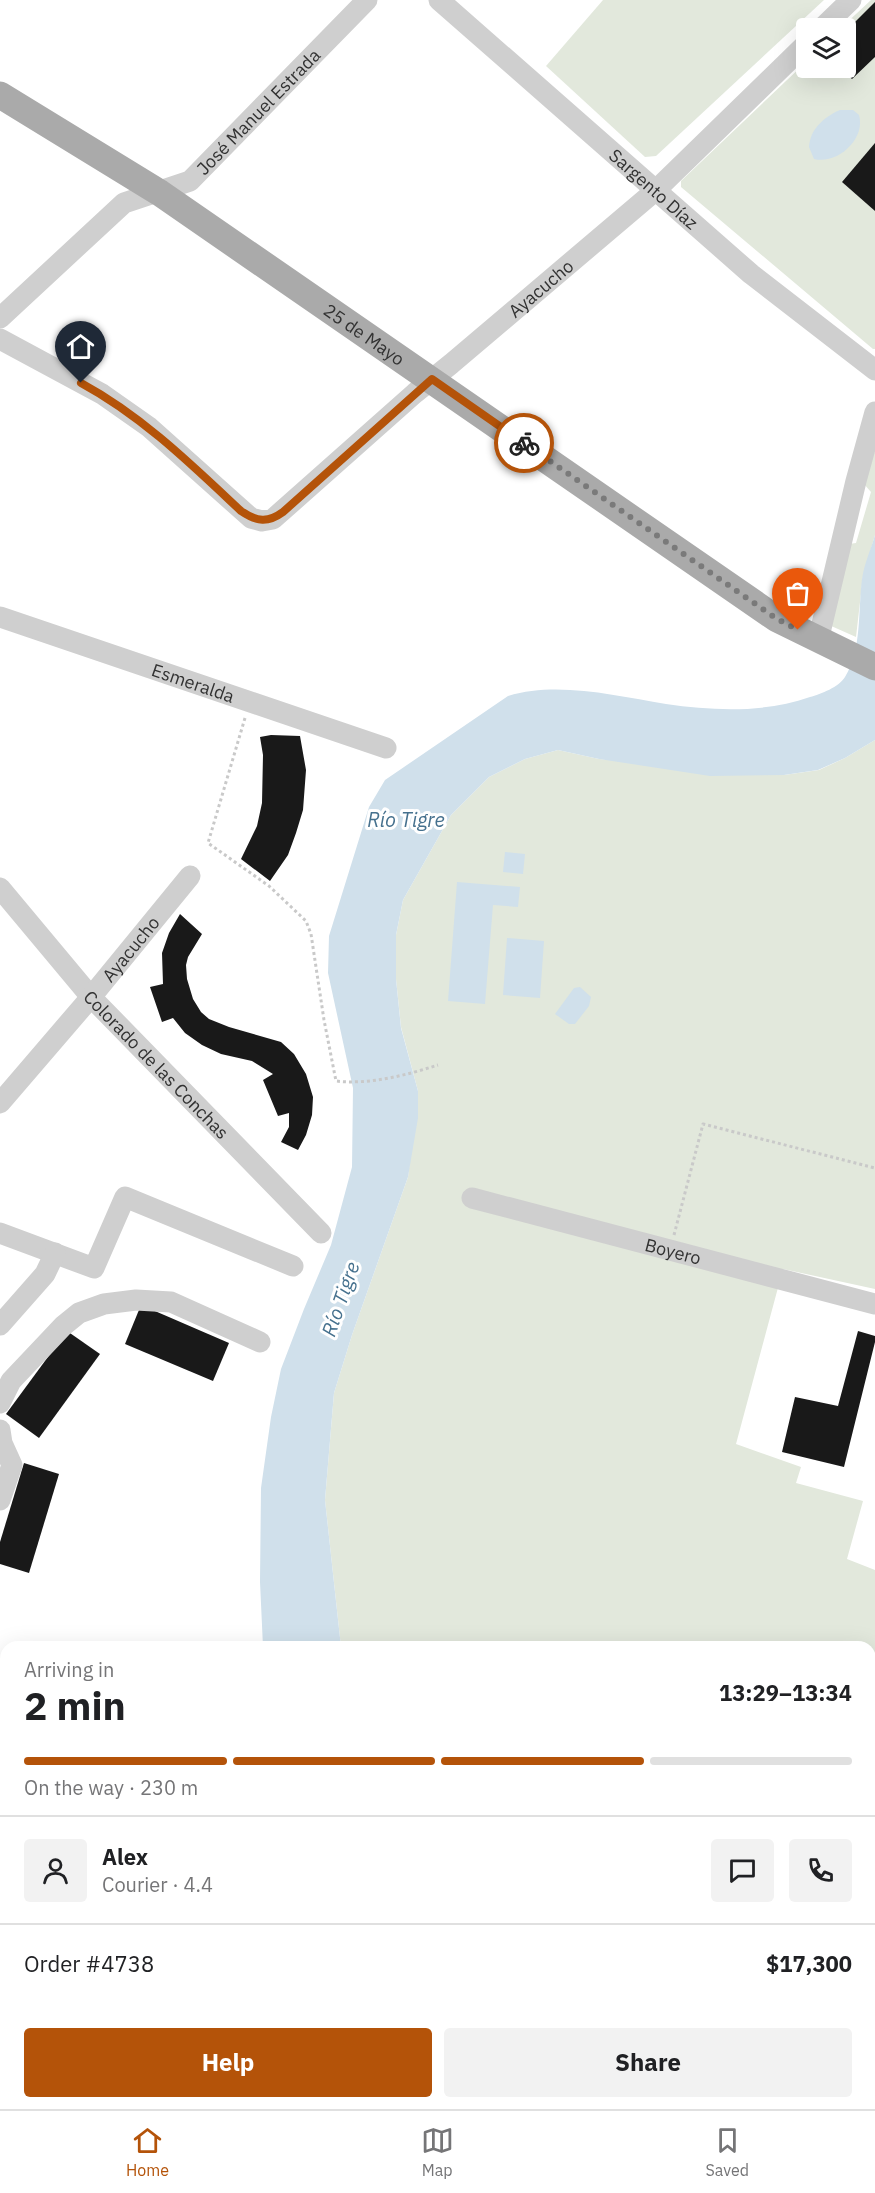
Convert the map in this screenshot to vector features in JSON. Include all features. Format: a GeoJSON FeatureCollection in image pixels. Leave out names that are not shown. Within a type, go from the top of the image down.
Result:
{"type":"FeatureCollection","features":[{"type":"Feature","properties":{"kind":"main road","name":"25 de Mayo"},"geometry":{"type":"LineString","coordinates":[[0,95],[159,193],[777,619],[875,667]]}},
{"type":"Feature","properties":{"kind":"street","name":"José Manuel Estrada"},"geometry":{"type":"LineString","coordinates":[[0,318],[124,203],[190,181],[367,0]]}},
{"type":"Feature","properties":{"kind":"street","name":"Sargento Díaz"},"geometry":{"type":"LineString","coordinates":[[438,0],[751,274],[875,370]]}},
{"type":"Feature","properties":{"kind":"street"},"geometry":{"type":"LineString","coordinates":[[832,18],[851,0]]}},
{"type":"Feature","properties":{"kind":"street","name":"Ayacucho"},"geometry":{"type":"LineString","coordinates":[[0,339],[102,394],[150,428],[251,518],[262,521],[273,519],[432,379],[655,191],[796,54]]}},
{"type":"Feature","properties":{"kind":"street"},"geometry":{"type":"LineString","coordinates":[[818,641],[875,412]]}},
{"type":"Feature","properties":{"kind":"street","name":"Esmeralda"},"geometry":{"type":"LineString","coordinates":[[0,617],[386,748]]}},
{"type":"Feature","properties":{"kind":"street","name":"Ayacucho"},"geometry":{"type":"LineString","coordinates":[[0,1103],[190,876]]}},
{"type":"Feature","properties":{"kind":"street","name":"Colorado de las Conchas"},"geometry":{"type":"LineString","coordinates":[[0,888],[91,997],[321,1233]]}},
{"type":"Feature","properties":{"kind":"street"},"geometry":{"type":"LineString","coordinates":[[0,1233],[94,1268],[124,1197],[293,1266]]}},
{"type":"Feature","properties":{"kind":"street","name":"Boyero"},"geometry":{"type":"LineString","coordinates":[[472,1198],[875,1304]]}},
{"type":"Feature","properties":{"kind":"street"},"geometry":{"type":"LineString","coordinates":[[0,1325],[45,1274],[56,1253]]}},
{"type":"Feature","properties":{"kind":"street"},"geometry":{"type":"LineString","coordinates":[[0,1403],[11,1381],[63,1326],[79,1313],[104,1304],[136,1300],[171,1302],[260,1342]]}},
{"type":"Feature","properties":{"kind":"street"},"geometry":{"type":"LineString","coordinates":[[0,1430],[2,1443],[12,1465],[0,1500]]}},
{"type":"Feature","properties":{"kind":"path"},"geometry":{"type":"LineString","coordinates":[[249,701],[208,843],[269,886],[306,921],[311,934],[336,1081],[351,1083],[415,1073],[438,1065]]}},
{"type":"Feature","properties":{"kind":"path"},"geometry":{"type":"LineString","coordinates":[[670,1250],[703,1124],[875,1168]]}},
{"type":"Feature","properties":{"kind":"shaded area"},"geometry":{"type":"Polygon","coordinates":[[[603,0],[824,0],[805,18],[796,18],[796,26],[656,156],[645,157],[546,66],[603,0]]]}},
{"type":"Feature","properties":{"kind":"shaded area"},"geometry":{"type":"Polygon","coordinates":[[[871,0],[875,0],[875,349],[681,187],[681,181],[796,71],[796,78],[856,78],[856,18],[852,18],[871,0]]]}},
{"type":"Feature","properties":{"kind":"shaded area"},"geometry":{"type":"Polygon","coordinates":[[[875,450],[875,535],[863,576],[856,637],[829,625],[849,544],[856,543],[871,492],[864,484],[875,450]]]}},
{"type":"Feature","properties":{"kind":"shaded area"},"geometry":{"type":"Polygon","coordinates":[[[875,740],[875,1289],[783,1269],[736,1444],[801,1467],[796,1483],[863,1501],[847,1559],[875,1570],[875,1641],[340,1641],[325,1500],[334,1393],[408,1177],[418,1091],[401,1027],[396,979],[396,935],[403,900],[451,815],[489,777],[525,759],[558,750],[599,759],[784,775],[819,770],[875,740]]]}},
{"type":"Feature","properties":{"kind":"water"},"geometry":{"type":"Polygon","coordinates":[[[840,110],[853,110],[859,115],[860,124],[854,141],[848,148],[832,158],[814,159],[809,147],[815,129],[823,120],[840,110]]]}},
{"type":"Feature","properties":{"kind":"water","name":"Río Tigre"},"geometry":{"type":"Polygon","coordinates":[[[875,535],[875,740],[845,758],[818,770],[784,775],[710,776],[599,759],[558,750],[525,759],[489,777],[451,815],[403,900],[396,935],[396,979],[401,1028],[418,1091],[418,1118],[408,1177],[334,1393],[325,1500],[340,1641],[263,1641],[260,1582],[261,1488],[271,1417],[281,1369],[331,1245],[352,1167],[353,1088],[328,973],[329,936],[369,807],[385,780],[508,696],[547,690],[587,691],[666,704],[739,709],[775,706],[829,690],[845,677],[854,655],[866,562],[875,535]]]}},
{"type":"Feature","properties":{"kind":"water"},"geometry":{"type":"Polygon","coordinates":[[[505,852],[525,854],[523,874],[503,872],[505,852]]]}},
{"type":"Feature","properties":{"kind":"water"},"geometry":{"type":"Polygon","coordinates":[[[457,882],[520,887],[518,907],[493,905],[485,1004],[448,1001],[457,882]]]}},
{"type":"Feature","properties":{"kind":"water"},"geometry":{"type":"Polygon","coordinates":[[[507,938],[544,941],[540,998],[503,995],[507,938]]]}},
{"type":"Feature","properties":{"kind":"water"},"geometry":{"type":"Polygon","coordinates":[[[580,987],[591,997],[589,1006],[575,1024],[569,1024],[555,1014],[574,988],[580,987]]]}},
{"type":"Feature","properties":{"kind":"building"},"geometry":{"type":"Polygon","coordinates":[[[875,2],[875,57],[856,75],[856,21],[875,2]]]}},
{"type":"Feature","properties":{"kind":"building"},"geometry":{"type":"Polygon","coordinates":[[[875,143],[875,211],[842,182],[875,143]]]}},
{"type":"Feature","properties":{"kind":"building"},"geometry":{"type":"Polygon","coordinates":[[[300,736],[306,770],[303,810],[296,833],[288,855],[270,881],[241,859],[257,826],[262,803],[263,755],[260,737],[300,736]]]}},
{"type":"Feature","properties":{"kind":"building"},"geometry":{"type":"Polygon","coordinates":[[[180,914],[202,934],[188,957],[186,965],[187,979],[193,999],[201,1012],[209,1019],[229,1027],[281,1042],[294,1054],[306,1074],[313,1097],[312,1115],[306,1135],[298,1150],[281,1142],[289,1127],[289,1113],[278,1116],[263,1080],[273,1074],[252,1061],[221,1054],[202,1045],[185,1033],[173,1018],[162,1022],[150,987],[163,984],[162,953],[169,933],[180,914]]]}},
{"type":"Feature","properties":{"kind":"building"},"geometry":{"type":"Polygon","coordinates":[[[141,1305],[229,1343],[213,1381],[125,1344],[141,1305]]]}},
{"type":"Feature","properties":{"kind":"building"},"geometry":{"type":"Polygon","coordinates":[[[67,1331],[100,1354],[39,1438],[6,1414],[67,1331]]]}},
{"type":"Feature","properties":{"kind":"building"},"geometry":{"type":"Polygon","coordinates":[[[858,1331],[875,1336],[875,1342],[844,1467],[782,1452],[795,1397],[838,1406],[858,1331]]]}},
{"type":"Feature","properties":{"kind":"building"},"geometry":{"type":"Polygon","coordinates":[[[24,1463],[59,1474],[29,1573],[0,1564],[0,1542],[24,1463]]]}},
{"type":"Feature","properties":{"kind":"way so far"},"geometry":{"type":"LineString","coordinates":[[524,443],[777,619],[798,630]]}},
{"type":"Feature","properties":{"kind":"route"},"geometry":{"type":"LineString","coordinates":[[81,383],[102,394],[150,428],[241,511],[251,518],[262,521],[273,519],[283,512],[432,379],[524,443]]}}]}
